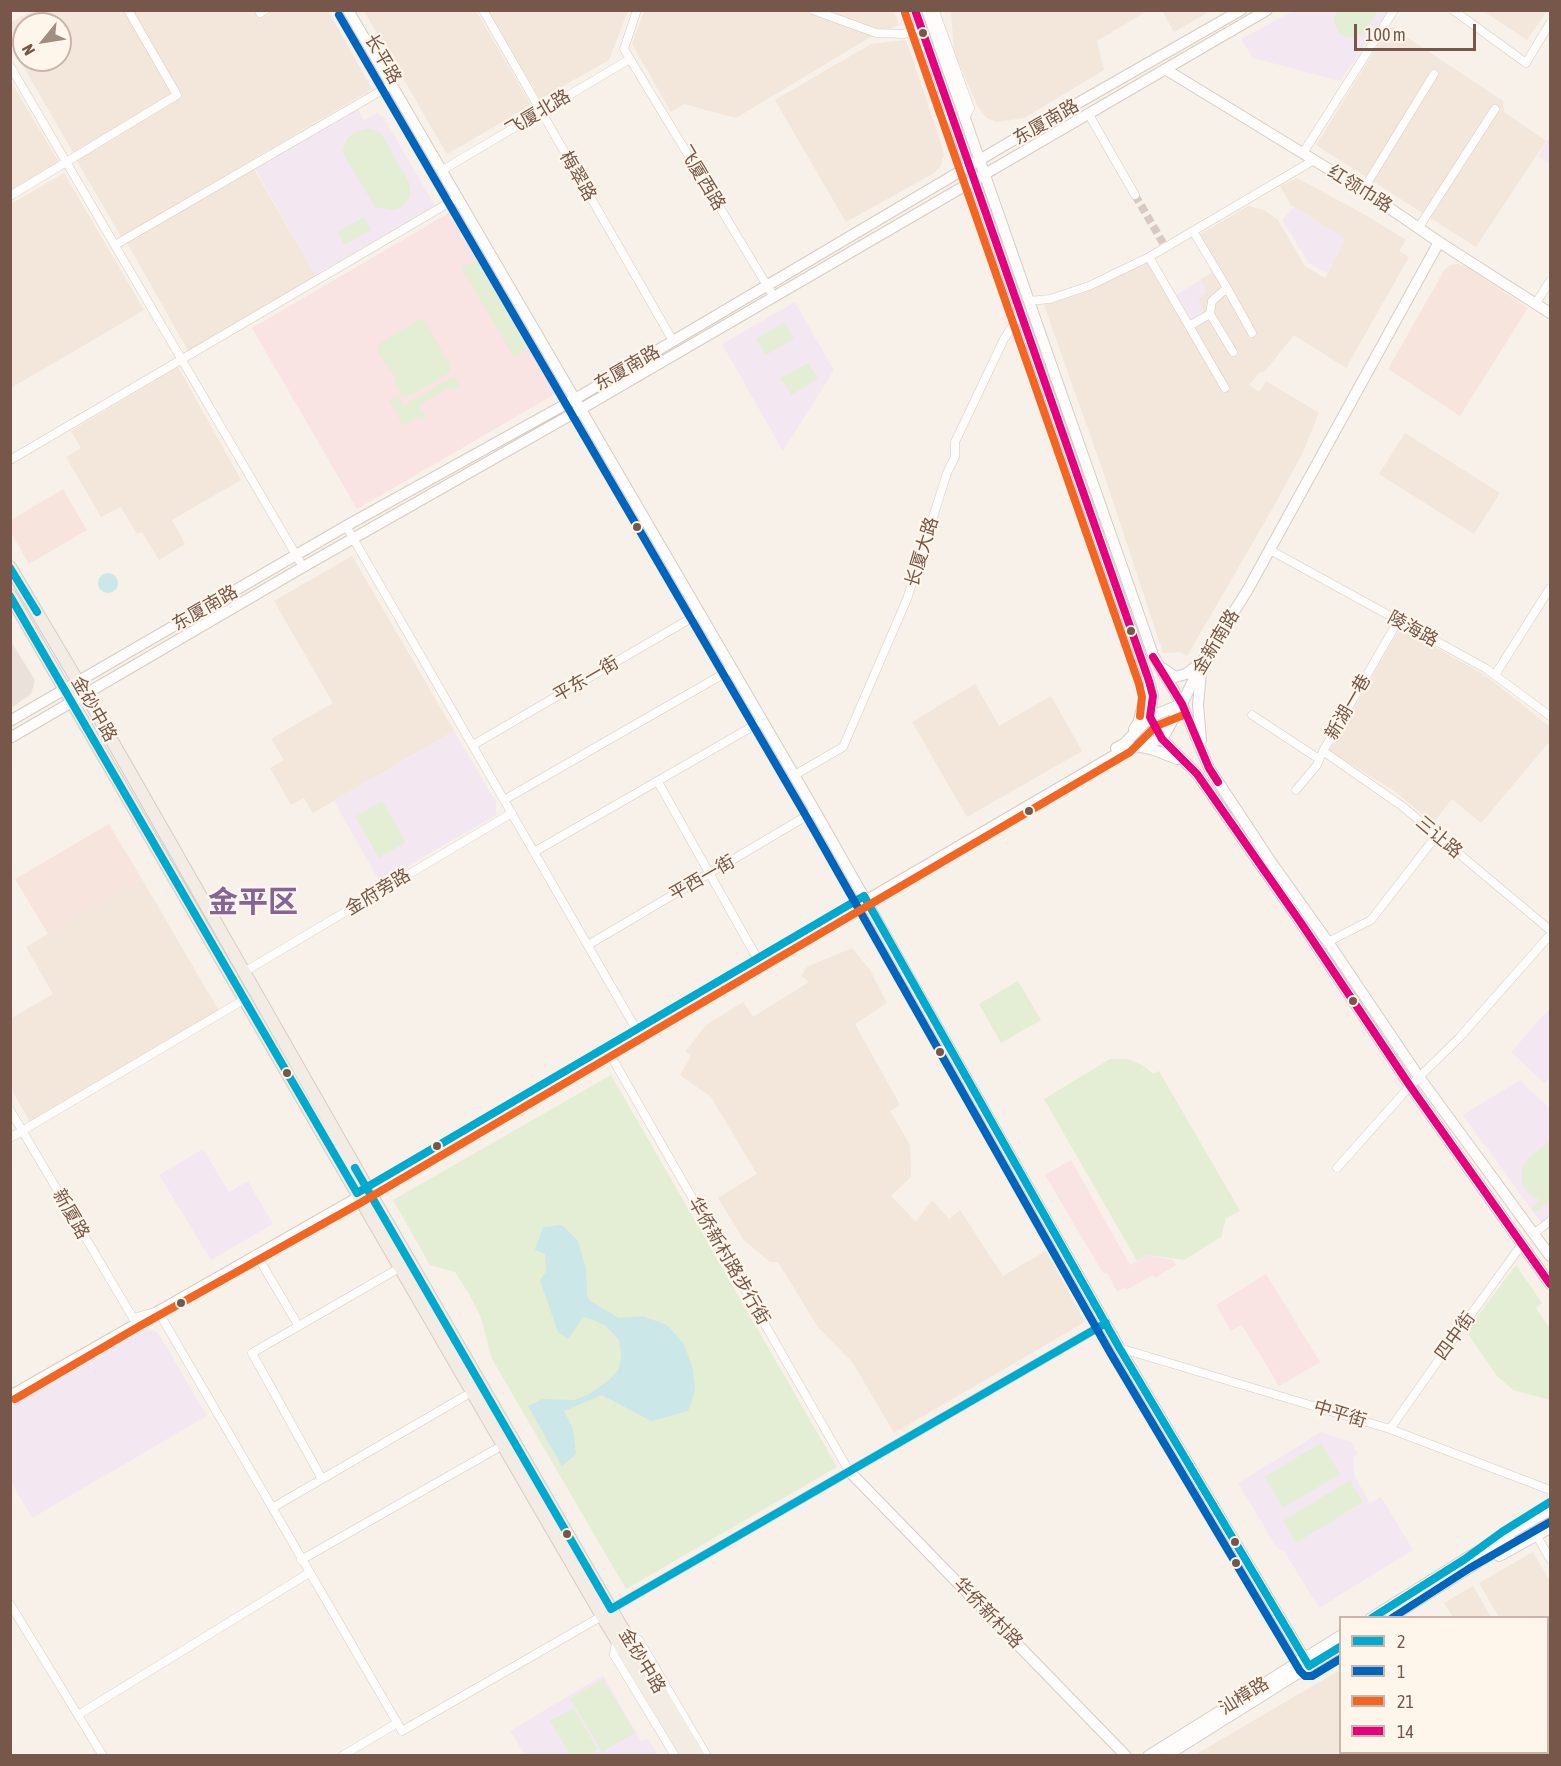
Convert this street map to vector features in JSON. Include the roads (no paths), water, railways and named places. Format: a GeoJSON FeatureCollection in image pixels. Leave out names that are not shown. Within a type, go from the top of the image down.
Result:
{"type":"FeatureCollection","features":[{"type":"Feature","properties":{"kind":"main road","name":"金砂中路"},"geometry":{"type":"LineString","coordinates":[[10,567],[78,681],[244,972],[363,1192]]}},
{"type":"Feature","properties":{"kind":"main road","name":"金砂中路"},"geometry":{"type":"LineString","coordinates":[[10,595],[245,999],[363,1192],[606,1612],[699,1755]]}},
{"type":"Feature","properties":{"kind":"main road","name":"金砂中路"},"geometry":{"type":"LineString","coordinates":[[621,1636],[687,1755]]}},
{"type":"Feature","properties":{"kind":"street"},"geometry":{"type":"LineString","coordinates":[[10,196],[177,95],[128,10]]}},
{"type":"Feature","properties":{"kind":"street","name":"长平路"},"geometry":{"type":"LineString","coordinates":[[348,10],[798,773],[1106,1323],[1308,1662]]}},
{"type":"Feature","properties":{"kind":"street","name":"长平路"},"geometry":{"type":"LineString","coordinates":[[355,10],[577,398]]}},
{"type":"Feature","properties":{"kind":"street","name":"梅翠路"},"geometry":{"type":"LineString","coordinates":[[483,10],[673,341]]}},
{"type":"Feature","properties":{"kind":"street"},"geometry":{"type":"LineString","coordinates":[[630,59],[624,49],[637,10]]}},
{"type":"Feature","properties":{"kind":"street"},"geometry":{"type":"LineString","coordinates":[[813,10],[876,33],[904,34],[921,18]]}},
{"type":"Feature","properties":{"kind":"street","name":"东厦南路"},"geometry":{"type":"LineString","coordinates":[[10,721],[346,526],[577,398],[975,163],[1241,10]]}},
{"type":"Feature","properties":{"kind":"street","name":"东厦南路"},"geometry":{"type":"LineString","coordinates":[[10,738],[1267,10]]}},
{"type":"Feature","properties":{"kind":"street"},"geometry":{"type":"LineString","coordinates":[[1303,153],[1394,10]]}},
{"type":"Feature","properties":{"kind":"street"},"geometry":{"type":"LineString","coordinates":[[1453,10],[1526,63],[1551,23]]}},
{"type":"Feature","properties":{"kind":"street"},"geometry":{"type":"LineString","coordinates":[[921,18],[965,120],[975,163],[1022,312],[1149,681],[1153,696],[1150,717],[1162,739],[1197,774],[1301,923],[1410,1086],[1551,1284]]}},
{"type":"Feature","properties":{"kind":"street"},"geometry":{"type":"LineString","coordinates":[[921,18],[954,122],[975,163]]}},
{"type":"Feature","properties":{"kind":"street","name":"飞厦北路"},"geometry":{"type":"LineString","coordinates":[[446,168],[630,59]]}},
{"type":"Feature","properties":{"kind":"street","name":"飞厦西路"},"geometry":{"type":"LineString","coordinates":[[630,59],[774,297]]}},
{"type":"Feature","properties":{"kind":"street"},"geometry":{"type":"LineString","coordinates":[[10,66],[303,567]]}},
{"type":"Feature","properties":{"kind":"street","name":"红领巾路"},"geometry":{"type":"LineString","coordinates":[[1166,69],[1363,190],[1439,242],[1551,313]]}},
{"type":"Feature","properties":{"kind":"street"},"geometry":{"type":"LineString","coordinates":[[1363,190],[1434,74]]}},
{"type":"Feature","properties":{"kind":"street"},"geometry":{"type":"LineString","coordinates":[[115,245],[392,85]]}},
{"type":"Feature","properties":{"kind":"street"},"geometry":{"type":"LineString","coordinates":[[1419,227],[1496,109]]}},
{"type":"Feature","properties":{"kind":"street"},"geometry":{"type":"LineString","coordinates":[[1088,113],[1135,195]]}},
{"type":"Feature","properties":{"kind":"street"},"geometry":{"type":"LineString","coordinates":[[1029,301],[1050,299],[1089,286],[1149,256],[1164,245],[1193,231],[1314,160]]}},
{"type":"Feature","properties":{"kind":"street"},"geometry":{"type":"LineString","coordinates":[[980,178],[1029,301],[1153,656],[1182,705],[1209,768],[1419,1077],[1551,1256]]}},
{"type":"Feature","properties":{"kind":"street"},"geometry":{"type":"LineString","coordinates":[[10,460],[457,198]]}},
{"type":"Feature","properties":{"kind":"street"},"geometry":{"type":"LineString","coordinates":[[1193,231],[1252,333]]}},
{"type":"Feature","properties":{"kind":"street","name":"金新南路"},"geometry":{"type":"LineString","coordinates":[[1162,739],[1182,705],[1202,662],[1270,550],[1439,242]]}},
{"type":"Feature","properties":{"kind":"street"},"geometry":{"type":"LineString","coordinates":[[1149,256],[1225,388]]}},
{"type":"Feature","properties":{"kind":"street"},"geometry":{"type":"LineString","coordinates":[[1536,303],[1551,281]]}},
{"type":"Feature","properties":{"kind":"street"},"geometry":{"type":"LineString","coordinates":[[1227,288],[1212,301],[1210,314],[1233,352]]}},
{"type":"Feature","properties":{"kind":"street","name":"长厦大路"},"geometry":{"type":"LineString","coordinates":[[798,773],[843,747],[907,599],[947,473],[956,457],[955,442],[1004,339],[1022,312]]}},
{"type":"Feature","properties":{"kind":"street"},"geometry":{"type":"LineString","coordinates":[[1190,326],[1210,314]]}},
{"type":"Feature","properties":{"kind":"street","name":"长平路"},"geometry":{"type":"LineString","coordinates":[[583,408],[1308,1662]]}},
{"type":"Feature","properties":{"kind":"street"},"geometry":{"type":"LineString","coordinates":[[346,526],[636,1029]]}},
{"type":"Feature","properties":{"kind":"street","name":"陵海路"},"geometry":{"type":"LineString","coordinates":[[1270,550],[1485,668],[1551,716]]}},
{"type":"Feature","properties":{"kind":"street"},"geometry":{"type":"LineString","coordinates":[[1495,675],[1551,588]]}},
{"type":"Feature","properties":{"kind":"street","name":"平东一街"},"geometry":{"type":"LineString","coordinates":[[473,745],[700,613]]}},
{"type":"Feature","properties":{"kind":"street","name":"新湖一巷"},"geometry":{"type":"LineString","coordinates":[[1296,790],[1317,765],[1398,621]]}},
{"type":"Feature","properties":{"kind":"street"},"geometry":{"type":"LineString","coordinates":[[1153,656],[1169,674],[1176,677],[1186,674],[1202,662]]}},
{"type":"Feature","properties":{"kind":"street"},"geometry":{"type":"LineString","coordinates":[[1202,662],[1198,721],[1202,749],[1209,768]]}},
{"type":"Feature","properties":{"kind":"street"},"geometry":{"type":"LineString","coordinates":[[504,800],[732,669]]}},
{"type":"Feature","properties":{"kind":"street"},"geometry":{"type":"LineString","coordinates":[[1126,745],[1138,723],[1149,681]]}},
{"type":"Feature","properties":{"kind":"street"},"geometry":{"type":"LineString","coordinates":[[10,1396],[608,1051],[1126,745],[1150,717],[1182,705]]}},
{"type":"Feature","properties":{"kind":"street","name":"三让路"},"geometry":{"type":"LineString","coordinates":[[1252,715],[1402,806],[1551,930]]}},
{"type":"Feature","properties":{"kind":"street"},"geometry":{"type":"LineString","coordinates":[[534,852],[762,721]]}},
{"type":"Feature","properties":{"kind":"street"},"geometry":{"type":"LineString","coordinates":[[1126,745],[1162,739]]}},
{"type":"Feature","properties":{"kind":"street"},"geometry":{"type":"LineString","coordinates":[[1126,745],[1171,755],[1197,774]]}},
{"type":"Feature","properties":{"kind":"street"},"geometry":{"type":"LineString","coordinates":[[658,782],[757,958]]}},
{"type":"Feature","properties":{"kind":"street","name":"平西一街"},"geometry":{"type":"LineString","coordinates":[[588,945],[815,811]]}},
{"type":"Feature","properties":{"kind":"street","name":"金府旁路"},"geometry":{"type":"LineString","coordinates":[[244,972],[512,813]]}},
{"type":"Feature","properties":{"kind":"street"},"geometry":{"type":"LineString","coordinates":[[1328,942],[1371,920],[1437,835]]}},
{"type":"Feature","properties":{"kind":"street"},"geometry":{"type":"LineString","coordinates":[[10,1390],[133,1318],[363,1192],[757,958],[867,897]]}},
{"type":"Feature","properties":{"kind":"street"},"geometry":{"type":"LineString","coordinates":[[1337,1168],[1410,1086],[1459,1038],[1551,935]]}},
{"type":"Feature","properties":{"kind":"street"},"geometry":{"type":"LineString","coordinates":[[10,1138],[245,999]]}},
{"type":"Feature","properties":{"kind":"street","name":"华侨新村路步行街"},"geometry":{"type":"LineString","coordinates":[[608,1051],[849,1472]]}},
{"type":"Feature","properties":{"kind":"street","name":"新厦路"},"geometry":{"type":"LineString","coordinates":[[10,1110],[133,1318]]}},
{"type":"Feature","properties":{"kind":"street"},"geometry":{"type":"LineString","coordinates":[[1535,1233],[1551,1221]]}},
{"type":"Feature","properties":{"kind":"street","name":"四中街"},"geometry":{"type":"LineString","coordinates":[[1390,1429],[1522,1244]]}},
{"type":"Feature","properties":{"kind":"street"},"geometry":{"type":"LineString","coordinates":[[256,1254],[298,1325]]}},
{"type":"Feature","properties":{"kind":"street"},"geometry":{"type":"LineString","coordinates":[[322,1479],[252,1353],[393,1271]]}},
{"type":"Feature","properties":{"kind":"street"},"geometry":{"type":"LineString","coordinates":[[158,1311],[402,1731],[1106,1323]]}},
{"type":"Feature","properties":{"kind":"street"},"geometry":{"type":"LineString","coordinates":[[133,1318],[158,1311]]}},
{"type":"Feature","properties":{"kind":"street","name":"中平街"},"geometry":{"type":"LineString","coordinates":[[1126,1350],[1390,1429],[1551,1490]]}},
{"type":"Feature","properties":{"kind":"street"},"geometry":{"type":"LineString","coordinates":[[272,1508],[465,1396]]}},
{"type":"Feature","properties":{"kind":"street"},"geometry":{"type":"LineString","coordinates":[[302,1560],[496,1449]]}},
{"type":"Feature","properties":{"kind":"street","name":"华侨新村路"},"geometry":{"type":"LineString","coordinates":[[849,1472],[1126,1755]]}},
{"type":"Feature","properties":{"kind":"street"},"geometry":{"type":"LineString","coordinates":[[1468,1564],[1502,1532],[1551,1502]]}},
{"type":"Feature","properties":{"kind":"street"},"geometry":{"type":"LineString","coordinates":[[1391,1616],[1551,1510]]}},
{"type":"Feature","properties":{"kind":"street"},"geometry":{"type":"LineString","coordinates":[[1507,1540],[1551,1518]]}},
{"type":"Feature","properties":{"kind":"street"},"geometry":{"type":"LineString","coordinates":[[1373,1616],[1468,1564],[1513,1550],[1551,1528]]}},
{"type":"Feature","properties":{"kind":"street"},"geometry":{"type":"LineString","coordinates":[[1537,1536],[1551,1559]]}},
{"type":"Feature","properties":{"kind":"street"},"geometry":{"type":"LineString","coordinates":[[78,1715],[309,1573]]}},
{"type":"Feature","properties":{"kind":"street"},"geometry":{"type":"LineString","coordinates":[[10,1604],[103,1755]]}},
{"type":"Feature","properties":{"kind":"street"},"geometry":{"type":"LineString","coordinates":[[675,1755],[614,1655],[621,1636],[639,1640],[707,1755]]}},
{"type":"Feature","properties":{"kind":"street","name":"汕樟路"},"geometry":{"type":"LineString","coordinates":[[1166,1755],[1308,1662],[1339,1638]]}},
{"type":"Feature","properties":{"kind":"street","name":"汕樟路"},"geometry":{"type":"LineString","coordinates":[[1148,1755],[1308,1662],[1339,1648]]}},
{"type":"Feature","properties":{"kind":"street"},"geometry":{"type":"LineString","coordinates":[[342,1755],[396,1723]]}},
{"type":"Feature","properties":{"kind":"water"},"geometry":{"type":"Polygon","coordinates":[[[108,573],[115,576],[118,583],[115,590],[108,593],[101,590],[98,583],[101,576],[108,573]]]}},
{"type":"Feature","properties":{"kind":"water"},"geometry":{"type":"Polygon","coordinates":[[[562,1225],[578,1241],[586,1269],[587,1296],[590,1301],[619,1318],[643,1316],[667,1325],[684,1344],[693,1369],[695,1391],[688,1411],[651,1421],[602,1395],[564,1411],[573,1429],[576,1454],[562,1466],[528,1406],[543,1399],[575,1400],[591,1393],[609,1380],[619,1369],[621,1356],[619,1340],[605,1325],[588,1318],[583,1317],[568,1339],[558,1332],[540,1280],[546,1272],[545,1254],[535,1250],[543,1227],[562,1225]]]}},
{"type":"Feature","properties":{"kind":"tunnel"},"geometry":{"type":"LineString","coordinates":[[1135,195],[1163,243]]}},
{"type":"Feature","properties":{"kind":"district","name":"金平区"},"geometry":{"type":"Point","coordinates":[253,903]}}]}
